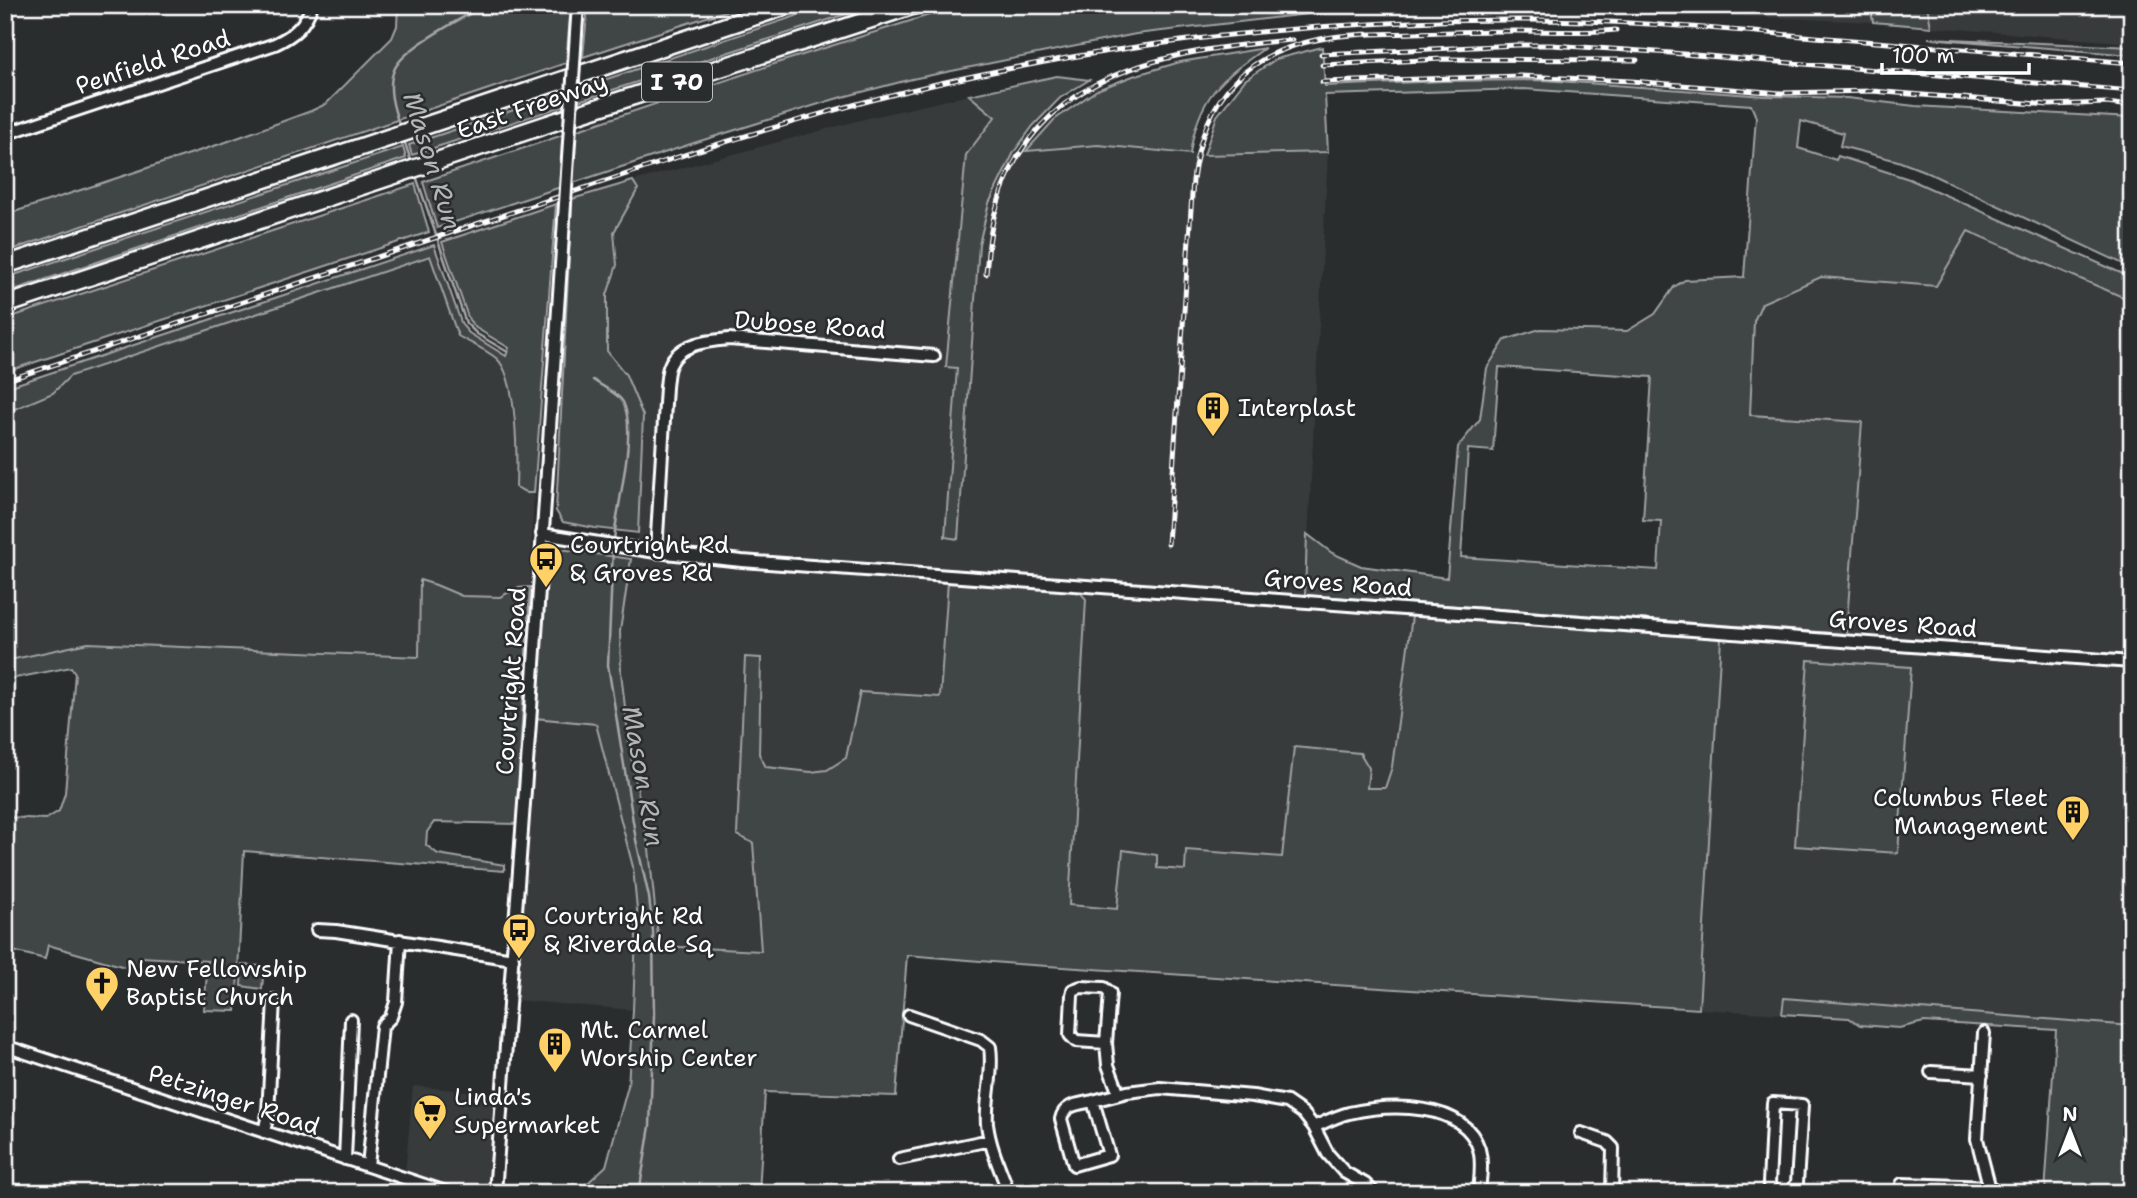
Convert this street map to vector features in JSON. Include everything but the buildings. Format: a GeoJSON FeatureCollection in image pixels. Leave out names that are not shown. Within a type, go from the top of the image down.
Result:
{"type":"FeatureCollection","features":[{"type":"Feature","properties":{"kind":"highway","name":"East Freeway"},"geometry":{"type":"LineString","coordinates":[[5,265],[789,5]]}},
{"type":"Feature","properties":{"kind":"highway","name":"East Freeway"},"geometry":{"type":"LineString","coordinates":[[5,305],[915,5]]}},
{"type":"Feature","properties":{"kind":"street","name":"Penfield Road"},"geometry":{"type":"LineString","coordinates":[[5,134],[275,44],[293,35],[307,20],[312,5]]}},
{"type":"Feature","properties":{"kind":"street","name":"Courtright Road"},"geometry":{"type":"LineString","coordinates":[[495,1193],[578,5]]}},
{"type":"Feature","properties":{"kind":"street","name":"Dubose Road"},"geometry":{"type":"LineString","coordinates":[[656,552],[666,387],[669,366],[680,350],[706,342],[729,340],[934,356]]}},
{"type":"Feature","properties":{"kind":"street","name":"Groves Road"},"geometry":{"type":"LineString","coordinates":[[542,534],[656,552],[730,560],[2132,662]]}},
{"type":"Feature","properties":{"kind":"street"},"geometry":{"type":"LineString","coordinates":[[317,930],[400,940],[513,959]]}},
{"type":"Feature","properties":{"kind":"street"},"geometry":{"type":"LineString","coordinates":[[368,1167],[382,1026],[391,1017],[396,1002],[400,940]]}},
{"type":"Feature","properties":{"kind":"street"},"geometry":{"type":"LineString","coordinates":[[1106,1043],[1076,1041],[1070,1035],[1072,995],[1076,988],[1104,988],[1110,993],[1106,1043],[1108,1065],[1119,1094]]}},
{"type":"Feature","properties":{"kind":"street"},"geometry":{"type":"LineString","coordinates":[[264,1132],[268,1114],[274,1000]]}},
{"type":"Feature","properties":{"kind":"street"},"geometry":{"type":"LineString","coordinates":[[909,1015],[981,1040],[990,1047],[987,1123],[990,1140],[1009,1193]]}},
{"type":"Feature","properties":{"kind":"street"},"geometry":{"type":"LineString","coordinates":[[345,1159],[351,1020]]}},
{"type":"Feature","properties":{"kind":"street"},"geometry":{"type":"LineString","coordinates":[[1902,1184],[1991,1190],[1977,1125],[1984,1033]]}},
{"type":"Feature","properties":{"kind":"street","name":"Petzinger Road"},"geometry":{"type":"LineString","coordinates":[[5,1046],[449,1193]]}},
{"type":"Feature","properties":{"kind":"street"},"geometry":{"type":"LineString","coordinates":[[1931,1072],[1982,1075]]}},
{"type":"Feature","properties":{"kind":"street"},"geometry":{"type":"LineString","coordinates":[[1093,1101],[1109,1155],[1074,1165],[1061,1119],[1066,1108],[1119,1094],[1160,1088],[1254,1096],[1287,1102],[1303,1112],[1328,1154],[1344,1171],[1374,1193]]}},
{"type":"Feature","properties":{"kind":"street"},"geometry":{"type":"LineString","coordinates":[[1773,1193],[1769,1184],[1773,1103],[1802,1105],[1797,1183],[1790,1193]]}},
{"type":"Feature","properties":{"kind":"street"},"geometry":{"type":"LineString","coordinates":[[1314,1127],[1345,1114],[1376,1109],[1428,1111],[1453,1118],[1472,1135],[1479,1150],[1479,1193]]}},
{"type":"Feature","properties":{"kind":"street"},"geometry":{"type":"LineString","coordinates":[[1581,1133],[1606,1142],[1613,1148],[1612,1193]]}},
{"type":"Feature","properties":{"kind":"street"},"geometry":{"type":"LineString","coordinates":[[899,1159],[990,1140]]}},
{"type":"Feature","properties":{"kind":"shaded area"},"geometry":{"type":"Polygon","coordinates":[[[398,5],[571,5],[566,63],[5,252],[5,215],[226,142],[326,104],[392,38],[397,26],[398,5]]]}},
{"type":"Feature","properties":{"kind":"shaded area"},"geometry":{"type":"Polygon","coordinates":[[[588,5],[744,5],[583,57],[588,5]]]}},
{"type":"Feature","properties":{"kind":"shaded area"},"geometry":{"type":"Polygon","coordinates":[[[829,5],[874,5],[412,155],[409,145],[829,5]]]}},
{"type":"Feature","properties":{"kind":"shaded area"},"geometry":{"type":"Polygon","coordinates":[[[961,5],[1398,5],[1136,34],[912,79],[835,99],[697,142],[437,228],[423,182],[780,62],[961,5]]]}},
{"type":"Feature","properties":{"kind":"shaded area"},"geometry":{"type":"Polygon","coordinates":[[[1571,5],[1870,5],[1873,22],[1571,9],[1571,5]]]}},
{"type":"Feature","properties":{"kind":"shaded area"},"geometry":{"type":"Polygon","coordinates":[[[1870,5],[1927,5],[1931,27],[1873,22],[1870,5]]]}},
{"type":"Feature","properties":{"kind":"shaded area"},"geometry":{"type":"Polygon","coordinates":[[[1927,5],[2132,5],[2132,43],[1931,27],[1927,5]]]}},
{"type":"Feature","properties":{"kind":"shaded area"},"geometry":{"type":"Polygon","coordinates":[[[1928,38],[2132,47],[2132,55],[1928,38]]]}},
{"type":"Feature","properties":{"kind":"shaded area"},"geometry":{"type":"Polygon","coordinates":[[[1322,47],[1325,86],[1544,80],[2131,118],[2132,268],[1924,171],[1898,161],[1840,146],[1843,133],[1801,121],[1798,148],[1836,160],[1838,156],[1909,179],[2132,278],[2132,301],[1968,231],[1936,286],[1821,277],[1762,303],[1754,321],[1750,415],[1862,422],[1846,634],[1305,595],[1307,534],[1332,553],[1361,566],[1447,578],[1458,447],[1480,419],[1487,368],[1505,340],[1540,329],[1627,331],[1655,314],[1674,287],[1685,280],[1744,277],[1756,117],[1751,105],[1524,89],[1325,95],[1328,152],[1204,155],[1217,116],[1245,80],[1276,59],[1322,47]],[[1499,367],[1493,451],[1468,449],[1461,557],[1658,570],[1661,521],[1643,520],[1652,377],[1499,367]]]}},
{"type":"Feature","properties":{"kind":"shaded area"},"geometry":{"type":"Polygon","coordinates":[[[1265,48],[1214,91],[1199,118],[1190,154],[1098,145],[1026,151],[1054,120],[1097,90],[1180,62],[1265,48]]]}},
{"type":"Feature","properties":{"kind":"shaded area"},"geometry":{"type":"Polygon","coordinates":[[[1057,76],[1089,80],[1060,98],[1033,126],[1014,152],[989,203],[979,244],[958,539],[945,537],[957,368],[946,367],[966,155],[995,117],[969,95],[1057,76]]]}},
{"type":"Feature","properties":{"kind":"shaded area"},"geometry":{"type":"Polygon","coordinates":[[[969,95],[996,117],[966,155],[946,366],[957,368],[945,537],[958,539],[979,244],[989,203],[1014,152],[1098,145],[1204,155],[1328,152],[1305,595],[1413,603],[1392,767],[1385,789],[1367,789],[1282,857],[1186,850],[1185,870],[1157,868],[1117,909],[1069,905],[1086,599],[949,581],[945,604],[940,697],[860,692],[846,758],[827,770],[811,772],[766,767],[759,754],[761,659],[745,657],[761,952],[659,947],[656,908],[630,751],[621,672],[620,631],[631,559],[638,533],[643,416],[607,351],[607,295],[617,265],[614,232],[638,189],[633,181],[868,118],[969,95]]]}},
{"type":"Feature","properties":{"kind":"shaded area"},"geometry":{"type":"Polygon","coordinates":[[[403,147],[406,158],[5,293],[5,278],[403,147]]]}},
{"type":"Feature","properties":{"kind":"shaded area"},"geometry":{"type":"Polygon","coordinates":[[[633,181],[638,189],[614,232],[617,265],[607,295],[607,351],[626,375],[643,416],[638,533],[563,522],[556,511],[572,199],[633,181]]]}},
{"type":"Feature","properties":{"kind":"shaded area"},"geometry":{"type":"Polygon","coordinates":[[[415,184],[429,232],[5,372],[5,319],[415,184]]]}},
{"type":"Feature","properties":{"kind":"shaded area"},"geometry":{"type":"Polygon","coordinates":[[[556,204],[534,493],[527,493],[516,487],[515,419],[509,382],[503,368],[492,355],[458,336],[430,256],[70,376],[53,393],[5,413],[5,388],[434,245],[462,325],[469,333],[506,356],[509,348],[476,328],[469,320],[442,242],[556,204]]]}},
{"type":"Feature","properties":{"kind":"shaded area"},"geometry":{"type":"Polygon","coordinates":[[[1968,231],[2132,301],[2132,1026],[1784,998],[1782,1014],[1699,1009],[1722,625],[1845,634],[1862,423],[1750,416],[1754,321],[1762,303],[1821,277],[1936,286],[1968,231]]]}},
{"type":"Feature","properties":{"kind":"shaded area"},"geometry":{"type":"Polygon","coordinates":[[[431,256],[458,336],[497,359],[507,373],[517,444],[516,487],[526,493],[534,493],[530,587],[517,588],[500,597],[462,596],[436,585],[419,658],[88,643],[5,661],[5,413],[53,393],[69,376],[431,256]]]}},
{"type":"Feature","properties":{"kind":"shaded area"},"geometry":{"type":"Polygon","coordinates":[[[560,549],[631,559],[620,631],[621,672],[630,751],[649,849],[659,946],[761,951],[753,843],[737,835],[745,657],[761,658],[759,754],[766,767],[811,772],[827,770],[846,758],[860,692],[940,697],[948,581],[1079,591],[1086,599],[1069,905],[1117,909],[1123,850],[1157,855],[1157,868],[1185,870],[1186,850],[1282,857],[1294,747],[1360,753],[1369,768],[1367,788],[1385,788],[1392,767],[1412,616],[1721,638],[1699,1009],[907,955],[896,1096],[765,1092],[759,1193],[577,1193],[606,1166],[628,1086],[637,910],[633,867],[596,724],[535,718],[547,563],[560,549]]]}},
{"type":"Feature","properties":{"kind":"shaded area"},"geometry":{"type":"Polygon","coordinates":[[[420,580],[462,596],[500,597],[517,588],[530,587],[516,824],[434,822],[427,832],[426,845],[438,854],[505,865],[504,871],[244,851],[236,1011],[204,1010],[208,961],[142,957],[139,971],[48,945],[45,959],[5,949],[5,817],[46,819],[59,811],[65,793],[75,673],[71,667],[5,680],[5,661],[88,643],[419,657],[420,580]]]}},
{"type":"Feature","properties":{"kind":"shaded area"},"geometry":{"type":"Polygon","coordinates":[[[1808,660],[1911,667],[1898,853],[1795,846],[1808,660]]]}},
{"type":"Feature","properties":{"kind":"shaded area"},"geometry":{"type":"Polygon","coordinates":[[[535,718],[596,724],[633,868],[637,911],[633,1010],[514,1000],[535,718]]]}},
{"type":"Feature","properties":{"kind":"shaded area"},"geometry":{"type":"Polygon","coordinates":[[[242,965],[264,966],[262,989],[241,986],[242,965]]]}},
{"type":"Feature","properties":{"kind":"shaded area"},"geometry":{"type":"Polygon","coordinates":[[[1784,998],[2132,1026],[2132,1193],[2045,1193],[2056,1030],[1924,1022],[1899,1028],[1860,1025],[1849,1018],[1782,1014],[1784,998]]]}},
{"type":"Feature","properties":{"kind":"shaded area"},"geometry":{"type":"Polygon","coordinates":[[[413,1086],[496,1094],[489,1193],[410,1193],[412,1176],[405,1173],[413,1086]]]}},
{"type":"Feature","properties":{"kind":"waterway","name":"Mason Run"},"geometry":{"type":"LineString","coordinates":[[400,127],[391,90],[395,68],[423,42],[485,5]]}},
{"type":"Feature","properties":{"kind":"waterway","name":"Mason Run"},"geometry":{"type":"LineString","coordinates":[[404,140],[412,164]]}},
{"type":"Feature","properties":{"kind":"waterway","name":"Mason Run"},"geometry":{"type":"LineString","coordinates":[[415,173],[466,323],[477,334],[506,351]]}},
{"type":"Feature","properties":{"kind":"waterway","name":"Mason Run"},"geometry":{"type":"LineString","coordinates":[[593,380],[621,399],[627,415],[625,470],[614,541]]}},
{"type":"Feature","properties":{"kind":"waterway","name":"Mason Run"},"geometry":{"type":"LineString","coordinates":[[613,548],[608,665],[653,932],[654,1015],[650,1126],[639,1193]]}},
{"type":"Feature","properties":{"kind":"railway"},"geometry":{"type":"LineString","coordinates":[[5,381],[731,140],[926,86],[1095,53],[1300,28],[1439,21],[1543,20],[1685,26],[2132,63]]}},
{"type":"Feature","properties":{"kind":"railway"},"geometry":{"type":"LineString","coordinates":[[1168,544],[1193,180],[1207,123],[1219,101],[1235,81],[1276,52],[1333,37],[1363,34],[1616,30]]}},
{"type":"Feature","properties":{"kind":"railway"},"geometry":{"type":"LineString","coordinates":[[986,274],[997,206],[1016,160],[1042,124],[1075,96],[1114,76],[1156,61],[1246,44],[1292,40]]}},
{"type":"Feature","properties":{"kind":"railway"},"geometry":{"type":"LineString","coordinates":[[1321,54],[1552,45],[2132,91]]}},
{"type":"Feature","properties":{"kind":"railway"},"geometry":{"type":"LineString","coordinates":[[1322,65],[1443,59],[1637,60]]}},
{"type":"Feature","properties":{"kind":"railway"},"geometry":{"type":"LineString","coordinates":[[1322,82],[1520,76],[1631,81],[1781,93],[1872,91],[2050,105],[2106,103],[2132,106]]}},
{"type":"Feature","properties":{"kind":"place","name":"Interplast"},"geometry":{"type":"Point","coordinates":[1213,438]}},
{"type":"Feature","properties":{"kind":"place","name":"Courtright Rd & Groves Rd"},"geometry":{"type":"Point","coordinates":[546,589]}},
{"type":"Feature","properties":{"kind":"place","name":"Columbus Fleet Management"},"geometry":{"type":"Point","coordinates":[2073,842]}},
{"type":"Feature","properties":{"kind":"place","name":"Courtright Rd & Riverdale Sq"},"geometry":{"type":"Point","coordinates":[519,960]}},
{"type":"Feature","properties":{"kind":"place","name":"New Fellowship Baptist Church"},"geometry":{"type":"Point","coordinates":[102,1013]}},
{"type":"Feature","properties":{"kind":"place","name":"Mt. Carmel Worship Center"},"geometry":{"type":"Point","coordinates":[555,1074]}},
{"type":"Feature","properties":{"kind":"place","name":"Linda's Supermarket"},"geometry":{"type":"Point","coordinates":[430,1141]}}]}
